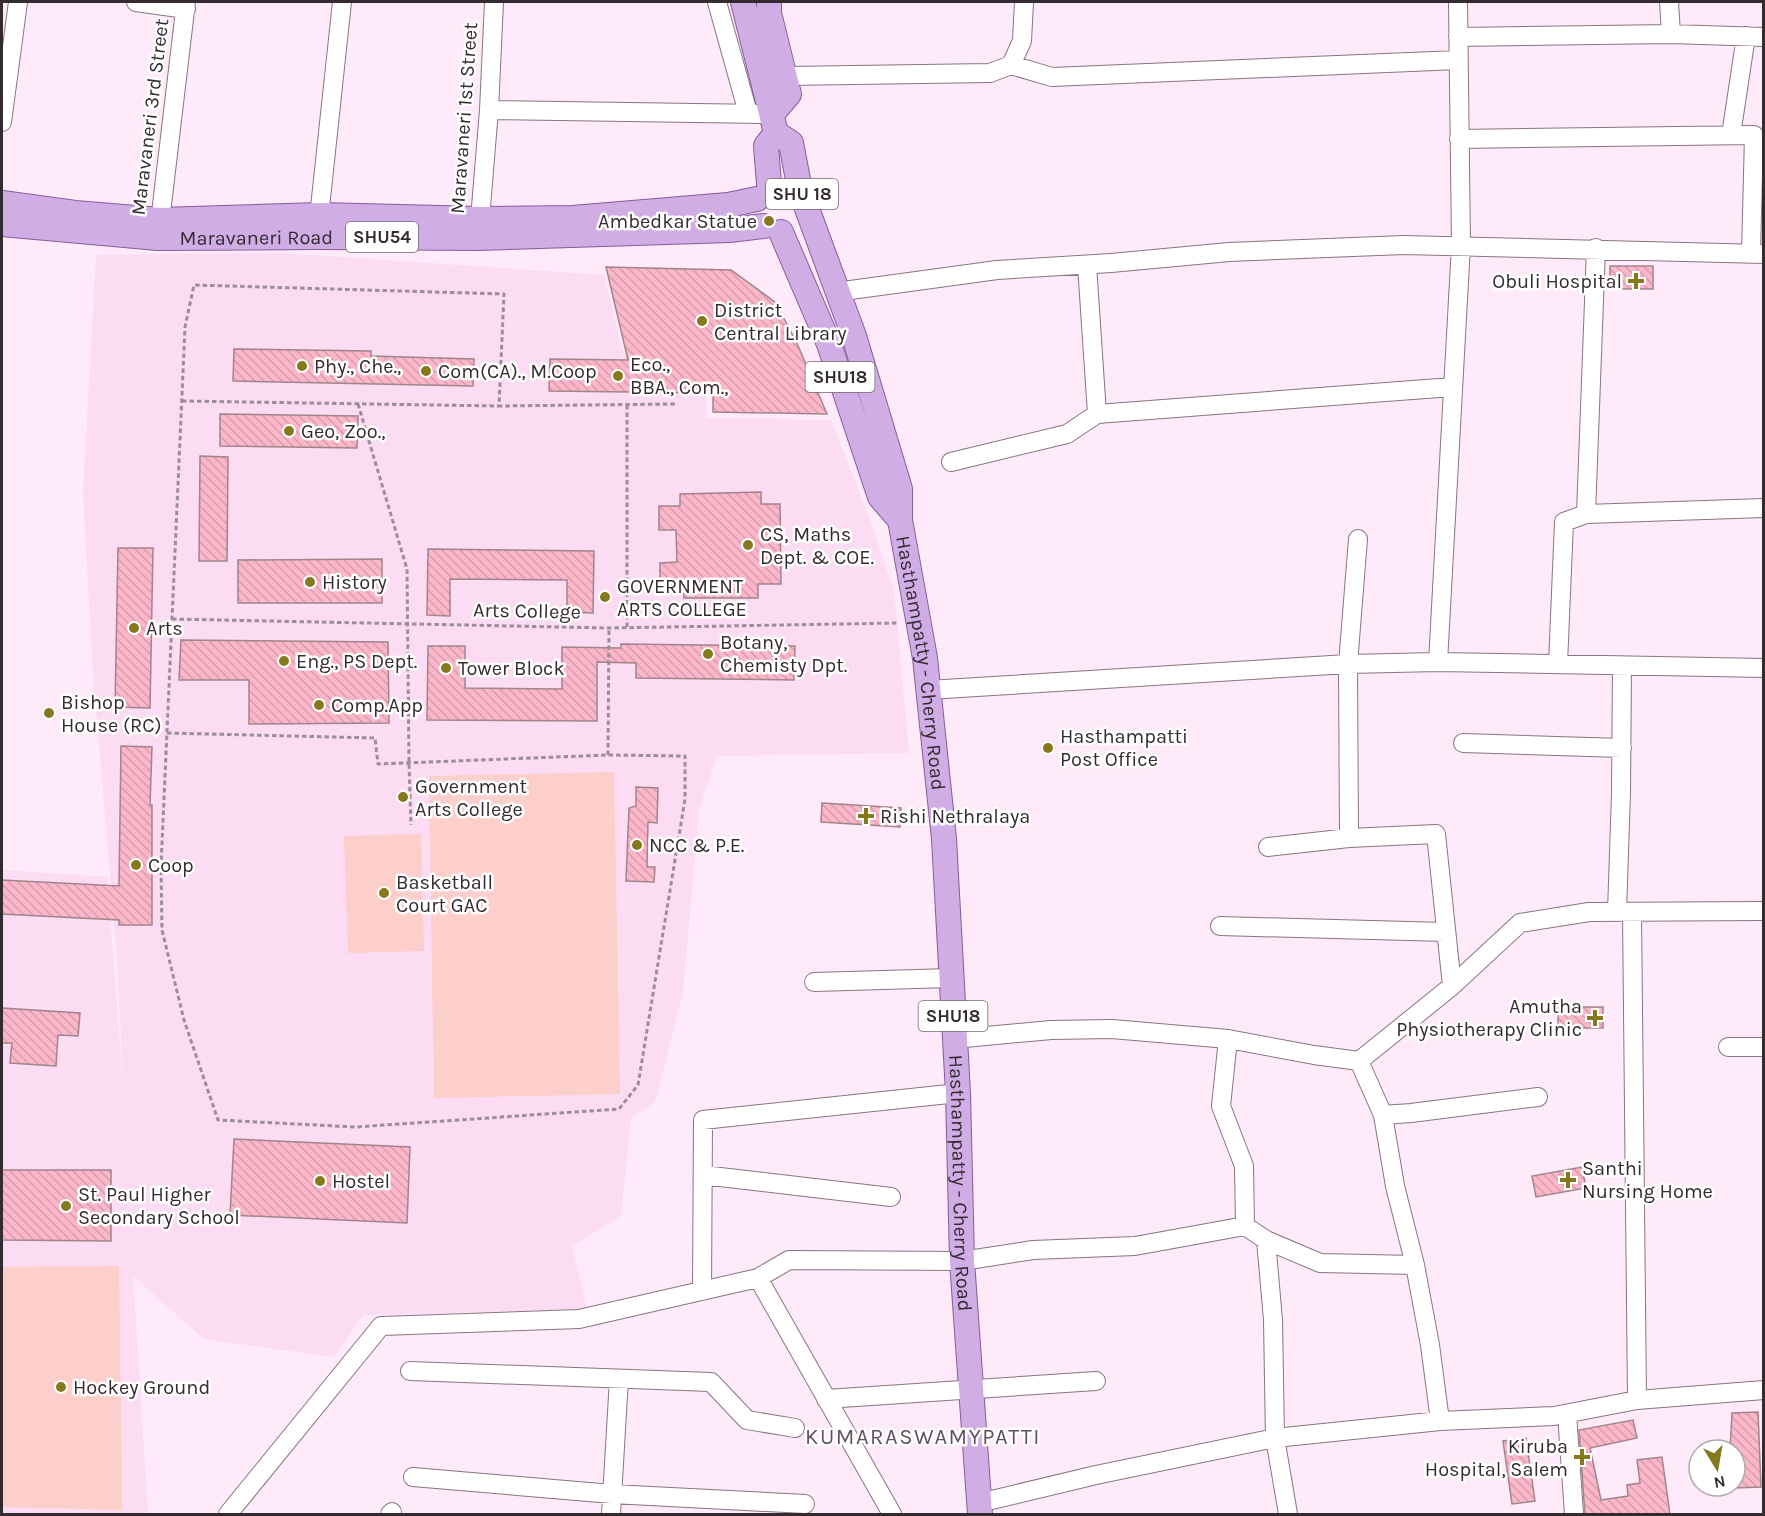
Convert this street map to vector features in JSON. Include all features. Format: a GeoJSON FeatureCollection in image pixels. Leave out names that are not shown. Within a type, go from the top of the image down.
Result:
{"type":"FeatureCollection","features":[{"type":"Feature","properties":{"kind":"main road"},"geometry":{"type":"LineString","coordinates":[[743,2],[772,114],[790,143],[803,198],[854,336],[900,489],[900,520]]}},
{"type":"Feature","properties":{"kind":"main road"},"geometry":{"type":"LineString","coordinates":[[763,191],[766,146],[772,114],[789,94],[768,5]]}},
{"type":"Feature","properties":{"kind":"main road","name":"SHU 18"},"geometry":{"type":"LineString","coordinates":[[777,181],[786,182],[803,198],[802,221],[789,231],[772,229],[755,212],[763,191],[777,181]]}},
{"type":"Feature","properties":{"kind":"main road","name":"Maravaneri Road"},"geometry":{"type":"LineString","coordinates":[[479,229],[573,218],[728,205],[763,191]]}},
{"type":"Feature","properties":{"kind":"main road","name":"Maravaneri Road"},"geometry":{"type":"LineString","coordinates":[[2,203],[75,213],[159,229]]}},
{"type":"Feature","properties":{"kind":"main road","name":"Maravaneri Road"},"geometry":{"type":"LineString","coordinates":[[2,224],[159,229],[318,226],[720,231],[772,229]]}},
{"type":"Feature","properties":{"kind":"main road","name":"Hasthampatty - Cherry Road"},"geometry":{"type":"LineString","coordinates":[[772,229],[829,344],[879,497],[900,520],[912,575],[917,622],[925,658],[944,839],[958,1093],[962,1261],[979,1509]]}},
{"type":"Feature","properties":{"kind":"street"},"geometry":{"type":"LineString","coordinates":[[2,122],[18,2]]}},
{"type":"Feature","properties":{"kind":"street"},"geometry":{"type":"LineString","coordinates":[[136,2],[186,5]]}},
{"type":"Feature","properties":{"kind":"street"},"geometry":{"type":"LineString","coordinates":[[318,226],[342,2]]}},
{"type":"Feature","properties":{"kind":"street","name":"Maravaneri 1st Street"},"geometry":{"type":"LineString","coordinates":[[479,229],[489,110],[494,2]]}},
{"type":"Feature","properties":{"kind":"street"},"geometry":{"type":"LineString","coordinates":[[717,2],[748,113]]}},
{"type":"Feature","properties":{"kind":"street"},"geometry":{"type":"LineString","coordinates":[[1011,65],[1022,41],[1024,2]]}},
{"type":"Feature","properties":{"kind":"street"},"geometry":{"type":"LineString","coordinates":[[1438,662],[1461,245],[1458,2]]}},
{"type":"Feature","properties":{"kind":"street"},"geometry":{"type":"LineString","coordinates":[[1669,2],[1671,34]]}},
{"type":"Feature","properties":{"kind":"street","name":"Maravaneri 3rd Street"},"geometry":{"type":"LineString","coordinates":[[159,229],[186,5]]}},
{"type":"Feature","properties":{"kind":"street"},"geometry":{"type":"LineString","coordinates":[[1458,37],[1671,34],[1755,36],[1731,135]]}},
{"type":"Feature","properties":{"kind":"street"},"geometry":{"type":"LineString","coordinates":[[786,76],[990,73],[1011,65],[1052,77],[1458,60]]}},
{"type":"Feature","properties":{"kind":"street"},"geometry":{"type":"LineString","coordinates":[[489,110],[772,114]]}},
{"type":"Feature","properties":{"kind":"street"},"geometry":{"type":"LineString","coordinates":[[836,292],[997,270],[1087,265],[1229,252],[1404,244],[1757,254],[1754,135],[1459,139]]}},
{"type":"Feature","properties":{"kind":"street"},"geometry":{"type":"LineString","coordinates":[[1586,514],[1596,248]]}},
{"type":"Feature","properties":{"kind":"street"},"geometry":{"type":"LineString","coordinates":[[1087,265],[1096,414]]}},
{"type":"Feature","properties":{"kind":"street"},"geometry":{"type":"LineString","coordinates":[[951,462],[1067,434],[1096,414],[1452,387]]}},
{"type":"Feature","properties":{"kind":"street"},"geometry":{"type":"LineString","coordinates":[[1558,664],[1564,522],[1586,514],[1764,508]]}},
{"type":"Feature","properties":{"kind":"street"},"geometry":{"type":"LineString","coordinates":[[1348,838],[1348,664],[1358,539]]}},
{"type":"Feature","properties":{"kind":"street"},"geometry":{"type":"LineString","coordinates":[[928,690],[1348,664],[1438,662],[1764,668]]}},
{"type":"Feature","properties":{"kind":"street"},"geometry":{"type":"LineString","coordinates":[[1622,666],[1625,912],[1637,1400]]}},
{"type":"Feature","properties":{"kind":"street"},"geometry":{"type":"LineString","coordinates":[[1463,743],[1622,748]]}},
{"type":"Feature","properties":{"kind":"street"},"geometry":{"type":"LineString","coordinates":[[1268,847],[1348,838],[1436,834],[1452,986]]}},
{"type":"Feature","properties":{"kind":"street"},"geometry":{"type":"LineString","coordinates":[[954,1039],[1051,1030],[1112,1029],[1228,1039],[1359,1061],[1452,986],[1520,923],[1589,912],[1764,911]]}},
{"type":"Feature","properties":{"kind":"street"},"geometry":{"type":"LineString","coordinates":[[1220,926],[1446,932]]}},
{"type":"Feature","properties":{"kind":"street"},"geometry":{"type":"LineString","coordinates":[[814,982],[951,978]]}},
{"type":"Feature","properties":{"kind":"street"},"geometry":{"type":"LineString","coordinates":[[1228,1039],[1221,1107],[1244,1166],[1245,1226]]}},
{"type":"Feature","properties":{"kind":"street"},"geometry":{"type":"LineString","coordinates":[[1728,1047],[1764,1047]]}},
{"type":"Feature","properties":{"kind":"street"},"geometry":{"type":"LineString","coordinates":[[1359,1061],[1383,1115],[1395,1185],[1415,1264],[1430,1345],[1440,1421]]}},
{"type":"Feature","properties":{"kind":"street"},"geometry":{"type":"LineString","coordinates":[[702,1291],[703,1120],[958,1093]]}},
{"type":"Feature","properties":{"kind":"street"},"geometry":{"type":"LineString","coordinates":[[1383,1115],[1538,1097]]}},
{"type":"Feature","properties":{"kind":"street"},"geometry":{"type":"LineString","coordinates":[[703,1175],[891,1197]]}},
{"type":"Feature","properties":{"kind":"street"},"geometry":{"type":"LineString","coordinates":[[228,1515],[381,1326],[579,1319],[758,1278],[789,1260],[962,1261],[1033,1251],[1135,1246],[1245,1226],[1266,1240],[1320,1263],[1415,1264]]}},
{"type":"Feature","properties":{"kind":"street"},"geometry":{"type":"LineString","coordinates":[[1266,1240],[1273,1320],[1275,1438],[1288,1515]]}},
{"type":"Feature","properties":{"kind":"street"},"geometry":{"type":"LineString","coordinates":[[758,1278],[892,1515]]}},
{"type":"Feature","properties":{"kind":"street"},"geometry":{"type":"LineString","coordinates":[[410,1371],[711,1382],[747,1420],[795,1428]]}},
{"type":"Feature","properties":{"kind":"street"},"geometry":{"type":"LineString","coordinates":[[611,1515],[619,1379]]}},
{"type":"Feature","properties":{"kind":"street"},"geometry":{"type":"LineString","coordinates":[[826,1399],[1096,1381]]}},
{"type":"Feature","properties":{"kind":"street"},"geometry":{"type":"LineString","coordinates":[[979,1509],[1096,1475],[1275,1438],[1440,1421],[1554,1416],[1637,1400],[1764,1390]]}},
{"type":"Feature","properties":{"kind":"street"},"geometry":{"type":"LineString","coordinates":[[1567,1413],[1574,1515]]}},
{"type":"Feature","properties":{"kind":"street"},"geometry":{"type":"LineString","coordinates":[[413,1477],[612,1494],[805,1504]]}},
{"type":"Feature","properties":{"kind":"path"},"geometry":{"type":"LineString","coordinates":[[168,733],[375,738],[378,764],[608,755],[685,756],[685,799],[638,1085],[619,1109],[345,1127],[219,1120],[184,1020],[162,930],[161,866],[185,327],[194,285],[504,294],[499,406]]}},
{"type":"Feature","properties":{"kind":"path"},"geometry":{"type":"LineString","coordinates":[[182,401],[499,406],[675,404]]}},
{"type":"Feature","properties":{"kind":"path"},"geometry":{"type":"LineString","coordinates":[[358,404],[407,569],[406,624],[411,825]]}},
{"type":"Feature","properties":{"kind":"path"},"geometry":{"type":"LineString","coordinates":[[627,405],[627,628]]}},
{"type":"Feature","properties":{"kind":"path","name":"Arts College"},"geometry":{"type":"LineString","coordinates":[[172,619],[609,628],[917,622]]}},
{"type":"Feature","properties":{"kind":"path"},"geometry":{"type":"LineString","coordinates":[[608,755],[609,628]]}},
{"type":"Feature","properties":{"kind":"shaded area","name":"Government Arts College"},"geometry":{"type":"Polygon","coordinates":[[[281,253],[604,275],[623,354],[707,357],[706,418],[831,420],[869,517],[894,591],[909,753],[717,756],[699,810],[683,993],[655,1102],[631,1118],[621,1216],[572,1246],[587,1309],[363,1315],[334,1357],[204,1339],[133,1276],[148,1514],[2,1514],[2,870],[107,877],[124,1097],[117,959],[93,674],[83,494],[96,255],[281,253]]]}},
{"type":"Feature","properties":{"kind":"shaded area"},"geometry":{"type":"Polygon","coordinates":[[[614,772],[620,1094],[434,1098],[429,776],[614,772]]]}},
{"type":"Feature","properties":{"kind":"shaded area","name":"Basketball Court GAC"},"geometry":{"type":"Polygon","coordinates":[[[421,834],[424,951],[348,953],[344,836],[421,834]]]}},
{"type":"Feature","properties":{"kind":"shaded area","name":"Hockey Ground"},"geometry":{"type":"Polygon","coordinates":[[[119,1266],[122,1510],[2,1507],[2,1267],[119,1266]]]}},
{"type":"Feature","properties":{"kind":"building"},"geometry":{"type":"Polygon","coordinates":[[[1610,266],[1653,266],[1653,289],[1610,289],[1610,266]]]}},
{"type":"Feature","properties":{"kind":"building","name":"District Central Library"},"geometry":{"type":"Polygon","coordinates":[[[606,267],[731,270],[775,302],[796,341],[827,414],[713,412],[713,393],[549,391],[550,359],[628,360],[606,267]]]}},
{"type":"Feature","properties":{"kind":"building","name":"Phy., Che.,"},"geometry":{"type":"Polygon","coordinates":[[[234,349],[371,351],[371,356],[474,359],[473,386],[233,381],[234,349]]]}},
{"type":"Feature","properties":{"kind":"building","name":"Geo, Zoo.,"},"geometry":{"type":"Polygon","coordinates":[[[220,414],[358,416],[357,448],[220,446],[220,414]]]}},
{"type":"Feature","properties":{"kind":"building","name":"Arts"},"geometry":{"type":"Polygon","coordinates":[[[200,456],[228,457],[227,561],[199,561],[200,456]]]}},
{"type":"Feature","properties":{"kind":"building","name":"CS, Maths Dept. & COE."},"geometry":{"type":"Polygon","coordinates":[[[761,492],[761,504],[780,504],[781,584],[758,584],[758,598],[684,598],[683,584],[660,584],[660,563],[677,562],[676,530],[659,530],[659,506],[680,506],[680,494],[761,492]]]}},
{"type":"Feature","properties":{"kind":"building","name":"Arts"},"geometry":{"type":"Polygon","coordinates":[[[118,548],[153,548],[150,708],[115,707],[118,548]]]}},
{"type":"Feature","properties":{"kind":"building"},"geometry":{"type":"Polygon","coordinates":[[[428,549],[594,551],[593,613],[567,612],[567,580],[450,579],[450,616],[427,615],[428,549]]]}},
{"type":"Feature","properties":{"kind":"building","name":"History"},"geometry":{"type":"Polygon","coordinates":[[[382,559],[382,603],[238,603],[238,560],[382,559]]]}},
{"type":"Feature","properties":{"kind":"building"},"geometry":{"type":"Polygon","coordinates":[[[181,640],[388,642],[389,723],[249,724],[249,680],[179,680],[181,640]]]}},
{"type":"Feature","properties":{"kind":"building"},"geometry":{"type":"Polygon","coordinates":[[[621,644],[795,646],[794,680],[636,678],[636,663],[597,662],[597,721],[427,720],[428,646],[465,646],[465,688],[562,689],[562,647],[621,648],[621,644]]]}},
{"type":"Feature","properties":{"kind":"building"},"geometry":{"type":"Polygon","coordinates":[[[121,746],[152,747],[150,805],[152,805],[152,925],[119,925],[119,920],[2,914],[2,880],[119,886],[121,746]]]}},
{"type":"Feature","properties":{"kind":"building","name":"NCC & P.E."},"geometry":{"type":"Polygon","coordinates":[[[636,787],[658,788],[657,823],[648,822],[647,867],[655,867],[654,882],[626,881],[629,808],[636,806],[636,787]]]}},
{"type":"Feature","properties":{"kind":"building"},"geometry":{"type":"Polygon","coordinates":[[[822,803],[901,808],[900,827],[821,822],[822,803]]]}},
{"type":"Feature","properties":{"kind":"building"},"geometry":{"type":"Polygon","coordinates":[[[1558,1007],[1603,1007],[1603,1028],[1558,1028],[1558,1007]]]}},
{"type":"Feature","properties":{"kind":"building"},"geometry":{"type":"Polygon","coordinates":[[[2,1008],[80,1013],[78,1036],[58,1035],[56,1066],[10,1063],[12,1043],[2,1043],[2,1008]]]}},
{"type":"Feature","properties":{"kind":"building","name":"Hostel"},"geometry":{"type":"Polygon","coordinates":[[[234,1139],[410,1147],[407,1223],[230,1215],[234,1139]]]}},
{"type":"Feature","properties":{"kind":"building"},"geometry":{"type":"Polygon","coordinates":[[[1582,1167],[1586,1188],[1536,1197],[1532,1176],[1582,1167]]]}},
{"type":"Feature","properties":{"kind":"building"},"geometry":{"type":"Polygon","coordinates":[[[2,1170],[111,1170],[111,1241],[2,1240],[2,1170]]]}},
{"type":"Feature","properties":{"kind":"building"},"geometry":{"type":"Polygon","coordinates":[[[1758,1412],[1761,1487],[1747,1488],[1747,1438],[1731,1438],[1732,1413],[1758,1412]]]}},
{"type":"Feature","properties":{"kind":"building"},"geometry":{"type":"Polygon","coordinates":[[[1633,1420],[1637,1438],[1590,1448],[1601,1500],[1628,1496],[1627,1485],[1640,1483],[1637,1460],[1662,1457],[1670,1515],[1585,1515],[1579,1430],[1633,1420]]]}},
{"type":"Feature","properties":{"kind":"building"},"geometry":{"type":"Polygon","coordinates":[[[1526,1438],[1535,1501],[1512,1504],[1503,1441],[1526,1438]]]}},
{"type":"Feature","properties":{"kind":"place","name":"Ambedkar Statue"},"geometry":{"type":"Point","coordinates":[769,221]}},
{"type":"Feature","properties":{"kind":"place","name":"Obuli Hospital"},"geometry":{"type":"Point","coordinates":[1636,281]}},
{"type":"Feature","properties":{"kind":"place","name":"District Central Library"},"geometry":{"type":"Point","coordinates":[702,321]}},
{"type":"Feature","properties":{"kind":"place","name":"Phy., Che.,"},"geometry":{"type":"Point","coordinates":[302,366]}},
{"type":"Feature","properties":{"kind":"place","name":"Com(CA)., M.Coop"},"geometry":{"type":"Point","coordinates":[426,371]}},
{"type":"Feature","properties":{"kind":"place","name":"Eco., BBA., Com.,"},"geometry":{"type":"Point","coordinates":[618,376]}},
{"type":"Feature","properties":{"kind":"place","name":"Geo, Zoo.,"},"geometry":{"type":"Point","coordinates":[289,431]}},
{"type":"Feature","properties":{"kind":"place","name":"CS, Maths Dept. & COE."},"geometry":{"type":"Point","coordinates":[748,545]}},
{"type":"Feature","properties":{"kind":"place","name":"History"},"geometry":{"type":"Point","coordinates":[310,582]}},
{"type":"Feature","properties":{"kind":"place","name":"GOVERNMENT ARTS COLLEGE"},"geometry":{"type":"Point","coordinates":[605,597]}},
{"type":"Feature","properties":{"kind":"place","name":"Arts"},"geometry":{"type":"Point","coordinates":[134,628]}},
{"type":"Feature","properties":{"kind":"place","name":"Botany, Chemisty Dpt."},"geometry":{"type":"Point","coordinates":[708,654]}},
{"type":"Feature","properties":{"kind":"place","name":"Eng., PS Dept."},"geometry":{"type":"Point","coordinates":[284,661]}},
{"type":"Feature","properties":{"kind":"place","name":"Tower Block"},"geometry":{"type":"Point","coordinates":[446,668]}},
{"type":"Feature","properties":{"kind":"place","name":"Comp.App"},"geometry":{"type":"Point","coordinates":[319,705]}},
{"type":"Feature","properties":{"kind":"place","name":"Bishop House (RC)"},"geometry":{"type":"Point","coordinates":[49,713]}},
{"type":"Feature","properties":{"kind":"place","name":"Hasthampatti Post Office"},"geometry":{"type":"Point","coordinates":[1048,748]}},
{"type":"Feature","properties":{"kind":"place","name":"Government Arts College"},"geometry":{"type":"Point","coordinates":[403,797]}},
{"type":"Feature","properties":{"kind":"place","name":"Rishi Nethralaya"},"geometry":{"type":"Point","coordinates":[866,816]}},
{"type":"Feature","properties":{"kind":"place","name":"NCC & P.E."},"geometry":{"type":"Point","coordinates":[637,845]}},
{"type":"Feature","properties":{"kind":"place","name":"Coop"},"geometry":{"type":"Point","coordinates":[136,865]}},
{"type":"Feature","properties":{"kind":"place","name":"Basketball Court GAC"},"geometry":{"type":"Point","coordinates":[384,893]}},
{"type":"Feature","properties":{"kind":"place","name":"Amutha Physiotherapy Clinic"},"geometry":{"type":"Point","coordinates":[1595,1018]}},
{"type":"Feature","properties":{"kind":"place","name":"Santhi Nursing Home"},"geometry":{"type":"Point","coordinates":[1568,1180]}},
{"type":"Feature","properties":{"kind":"place","name":"Hostel"},"geometry":{"type":"Point","coordinates":[320,1181]}},
{"type":"Feature","properties":{"kind":"place","name":"St. Paul Higher Secondary School"},"geometry":{"type":"Point","coordinates":[66,1206]}},
{"type":"Feature","properties":{"kind":"place","name":"Hockey Ground"},"geometry":{"type":"Point","coordinates":[61,1387]}},
{"type":"Feature","properties":{"kind":"place","name":"Kiruba Hospital, Salem"},"geometry":{"type":"Point","coordinates":[1582,1457]}},
{"type":"Feature","properties":{"kind":"district","name":"KUMARASWAMYPATTI"},"geometry":{"type":"Point","coordinates":[923,1437]}}]}
